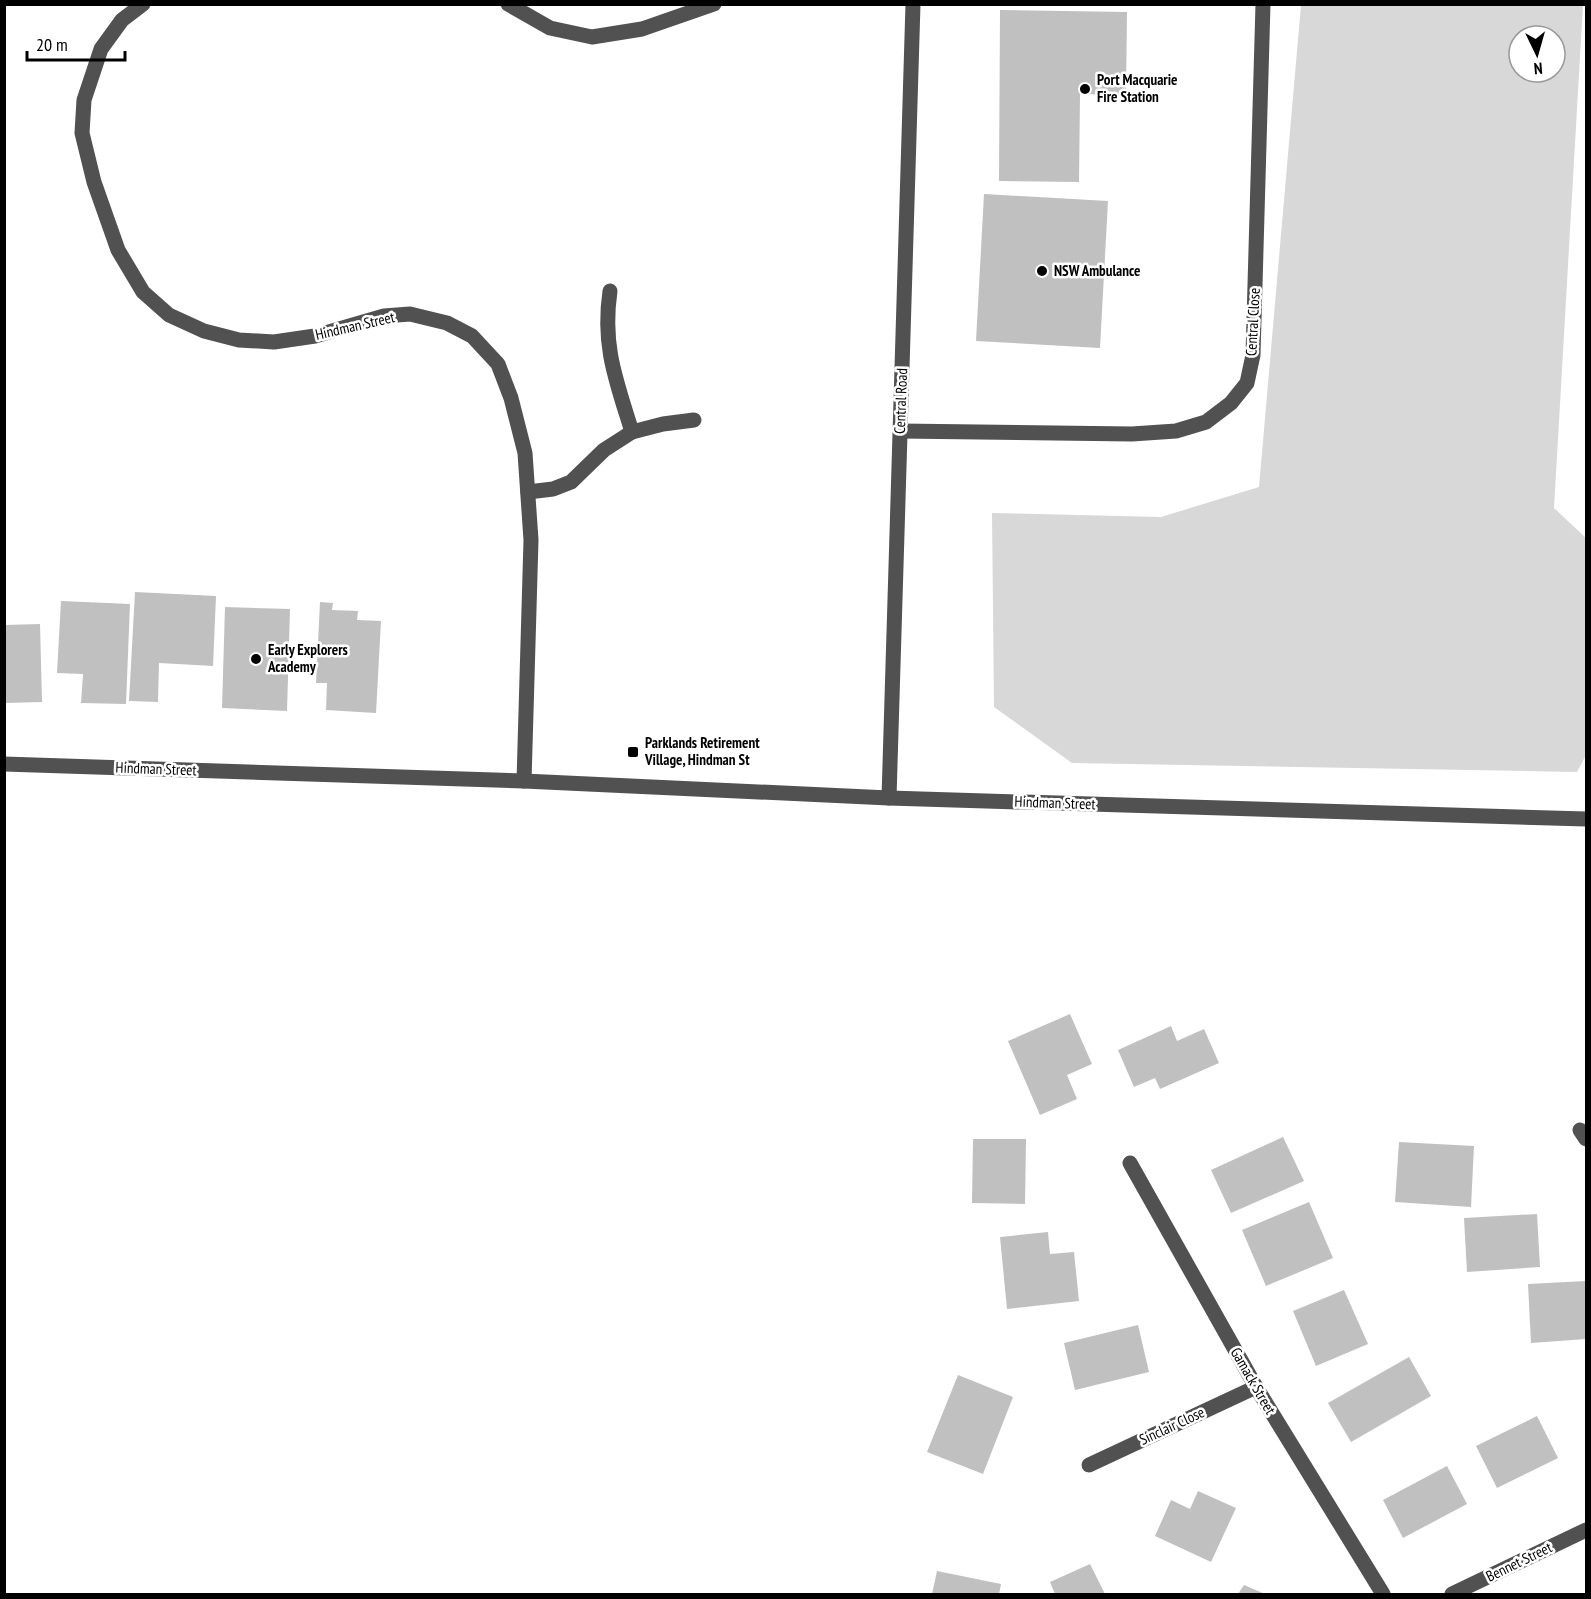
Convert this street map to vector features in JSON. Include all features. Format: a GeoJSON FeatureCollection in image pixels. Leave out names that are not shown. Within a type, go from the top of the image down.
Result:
{"type":"FeatureCollection","features":[{"type":"Feature","properties":{"kind":"street","name":"Hindman Street"},"geometry":{"type":"LineString","coordinates":[[143,4],[122,20],[101,49],[84,100],[82,133],[94,182],[118,250],[143,292],[169,315],[204,331],[239,340],[274,342],[315,336],[384,316],[410,314],[447,323],[472,336],[498,364],[511,398],[525,453],[531,540],[524,781]]}},
{"type":"Feature","properties":{"kind":"street"},"geometry":{"type":"LineString","coordinates":[[508,4],[550,28],[592,37],[642,29],[714,4]]}},
{"type":"Feature","properties":{"kind":"street","name":"Central Road"},"geometry":{"type":"LineString","coordinates":[[889,798],[913,4]]}},
{"type":"Feature","properties":{"kind":"street","name":"Central Close"},"geometry":{"type":"LineString","coordinates":[[900,430],[1132,434],[1176,431],[1206,422],[1231,403],[1247,383],[1254,355],[1263,4]]}},
{"type":"Feature","properties":{"kind":"street"},"geometry":{"type":"LineString","coordinates":[[610,291],[607,322],[610,356],[633,432]]}},
{"type":"Feature","properties":{"kind":"street"},"geometry":{"type":"LineString","coordinates":[[528,492],[554,489],[571,482],[604,450],[633,432],[663,424],[694,420]]}},
{"type":"Feature","properties":{"kind":"street","name":"Hindman Street"},"geometry":{"type":"LineString","coordinates":[[4,764],[524,781],[889,798],[1587,819]]}},
{"type":"Feature","properties":{"kind":"street","name":"Gamack Street"},"geometry":{"type":"LineString","coordinates":[[1130,1163],[1256,1387],[1383,1594]]}},
{"type":"Feature","properties":{"kind":"street","name":"Sinclair Close"},"geometry":{"type":"LineString","coordinates":[[1089,1465],[1256,1387]]}},
{"type":"Feature","properties":{"kind":"street","name":"Bennet Street"},"geometry":{"type":"LineString","coordinates":[[1452,1594],[1587,1530]]}},
{"type":"Feature","properties":{"kind":"shaded area"},"geometry":{"type":"Polygon","coordinates":[[[1301,5],[1583,5],[1554,508],[1586,538],[1586,755],[1577,772],[1072,763],[994,707],[992,513],[1161,517],[1259,487],[1301,5]]]}},
{"type":"Feature","properties":{"kind":"building"},"geometry":{"type":"Polygon","coordinates":[[[1000,10],[1127,12],[1126,95],[1080,94],[1079,182],[999,181],[1000,10]]]}},
{"type":"Feature","properties":{"kind":"building","name":"NSW Ambulance"},"geometry":{"type":"Polygon","coordinates":[[[984,194],[1108,201],[1100,348],[976,341],[984,194]]]}},
{"type":"Feature","properties":{"kind":"building"},"geometry":{"type":"Polygon","coordinates":[[[135,592],[216,596],[213,666],[159,663],[158,702],[129,701],[135,592]]]}},
{"type":"Feature","properties":{"kind":"building"},"geometry":{"type":"Polygon","coordinates":[[[61,601],[130,604],[126,704],[81,703],[83,674],[57,673],[61,601]]]}},
{"type":"Feature","properties":{"kind":"building"},"geometry":{"type":"Polygon","coordinates":[[[320,602],[333,603],[332,610],[358,611],[357,620],[381,621],[376,713],[326,710],[327,683],[316,683],[320,602]]]}},
{"type":"Feature","properties":{"kind":"building","name":"Early Explorers Academy"},"geometry":{"type":"Polygon","coordinates":[[[225,607],[290,609],[287,711],[222,708],[225,607]]]}},
{"type":"Feature","properties":{"kind":"building"},"geometry":{"type":"Polygon","coordinates":[[[40,624],[42,702],[5,703],[5,625],[40,624]]]}},
{"type":"Feature","properties":{"kind":"building"},"geometry":{"type":"Polygon","coordinates":[[[1070,1014],[1092,1064],[1067,1075],[1077,1099],[1040,1115],[1008,1041],[1070,1014]]]}},
{"type":"Feature","properties":{"kind":"building"},"geometry":{"type":"Polygon","coordinates":[[[1171,1026],[1177,1041],[1204,1029],[1219,1063],[1160,1089],[1155,1078],[1134,1087],[1118,1050],[1171,1026]]]}},
{"type":"Feature","properties":{"kind":"building"},"geometry":{"type":"Polygon","coordinates":[[[1283,1137],[1304,1181],[1231,1213],[1211,1170],[1283,1137]]]}},
{"type":"Feature","properties":{"kind":"building"},"geometry":{"type":"Polygon","coordinates":[[[973,1139],[1026,1139],[1025,1204],[972,1203],[973,1139]]]}},
{"type":"Feature","properties":{"kind":"building"},"geometry":{"type":"Polygon","coordinates":[[[1399,1142],[1474,1146],[1471,1207],[1395,1202],[1399,1142]]]}},
{"type":"Feature","properties":{"kind":"building"},"geometry":{"type":"Polygon","coordinates":[[[1309,1202],[1333,1258],[1266,1286],[1242,1230],[1309,1202]]]}},
{"type":"Feature","properties":{"kind":"building"},"geometry":{"type":"Polygon","coordinates":[[[1537,1214],[1540,1267],[1467,1272],[1464,1218],[1537,1214]]]}},
{"type":"Feature","properties":{"kind":"building"},"geometry":{"type":"Polygon","coordinates":[[[1048,1232],[1050,1254],[1074,1252],[1079,1301],[1007,1309],[1000,1237],[1048,1232]]]}},
{"type":"Feature","properties":{"kind":"building"},"geometry":{"type":"Polygon","coordinates":[[[1586,1281],[1586,1339],[1531,1343],[1528,1284],[1586,1281]]]}},
{"type":"Feature","properties":{"kind":"building"},"geometry":{"type":"Polygon","coordinates":[[[1344,1290],[1368,1344],[1316,1366],[1293,1311],[1344,1290]]]}},
{"type":"Feature","properties":{"kind":"building"},"geometry":{"type":"Polygon","coordinates":[[[1138,1325],[1149,1372],[1075,1390],[1064,1343],[1138,1325]]]}},
{"type":"Feature","properties":{"kind":"building"},"geometry":{"type":"Polygon","coordinates":[[[1409,1357],[1431,1396],[1351,1442],[1328,1403],[1409,1357]]]}},
{"type":"Feature","properties":{"kind":"building"},"geometry":{"type":"Polygon","coordinates":[[[958,1375],[1013,1397],[983,1474],[927,1452],[958,1375]]]}},
{"type":"Feature","properties":{"kind":"building"},"geometry":{"type":"Polygon","coordinates":[[[1537,1416],[1558,1458],[1497,1488],[1476,1446],[1537,1416]]]}},
{"type":"Feature","properties":{"kind":"building"},"geometry":{"type":"Polygon","coordinates":[[[1447,1466],[1467,1504],[1403,1538],[1383,1500],[1447,1466]]]}},
{"type":"Feature","properties":{"kind":"building"},"geometry":{"type":"Polygon","coordinates":[[[1198,1491],[1236,1508],[1211,1562],[1155,1536],[1171,1500],[1190,1509],[1198,1491]]]}},
{"type":"Feature","properties":{"kind":"building"},"geometry":{"type":"Polygon","coordinates":[[[1090,1564],[1105,1594],[1055,1594],[1050,1582],[1090,1564]]]}},
{"type":"Feature","properties":{"kind":"building"},"geometry":{"type":"Polygon","coordinates":[[[937,1571],[1001,1584],[999,1594],[932,1594],[937,1571]]]}},
{"type":"Feature","properties":{"kind":"building"},"geometry":{"type":"Polygon","coordinates":[[[1244,1585],[1265,1594],[1238,1594],[1244,1585]]]}},
{"type":"Feature","properties":{"kind":"place","name":"Port Macquarie Fire Station"},"geometry":{"type":"Point","coordinates":[1085,89]}},
{"type":"Feature","properties":{"kind":"place","name":"NSW Ambulance"},"geometry":{"type":"Point","coordinates":[1042,271]}},
{"type":"Feature","properties":{"kind":"place","name":"Early Explorers Academy"},"geometry":{"type":"Point","coordinates":[256,659]}},
{"type":"Feature","properties":{"kind":"place","name":"Parklands Retirement Village, Hindman St"},"geometry":{"type":"Point","coordinates":[633,752]}}]}
